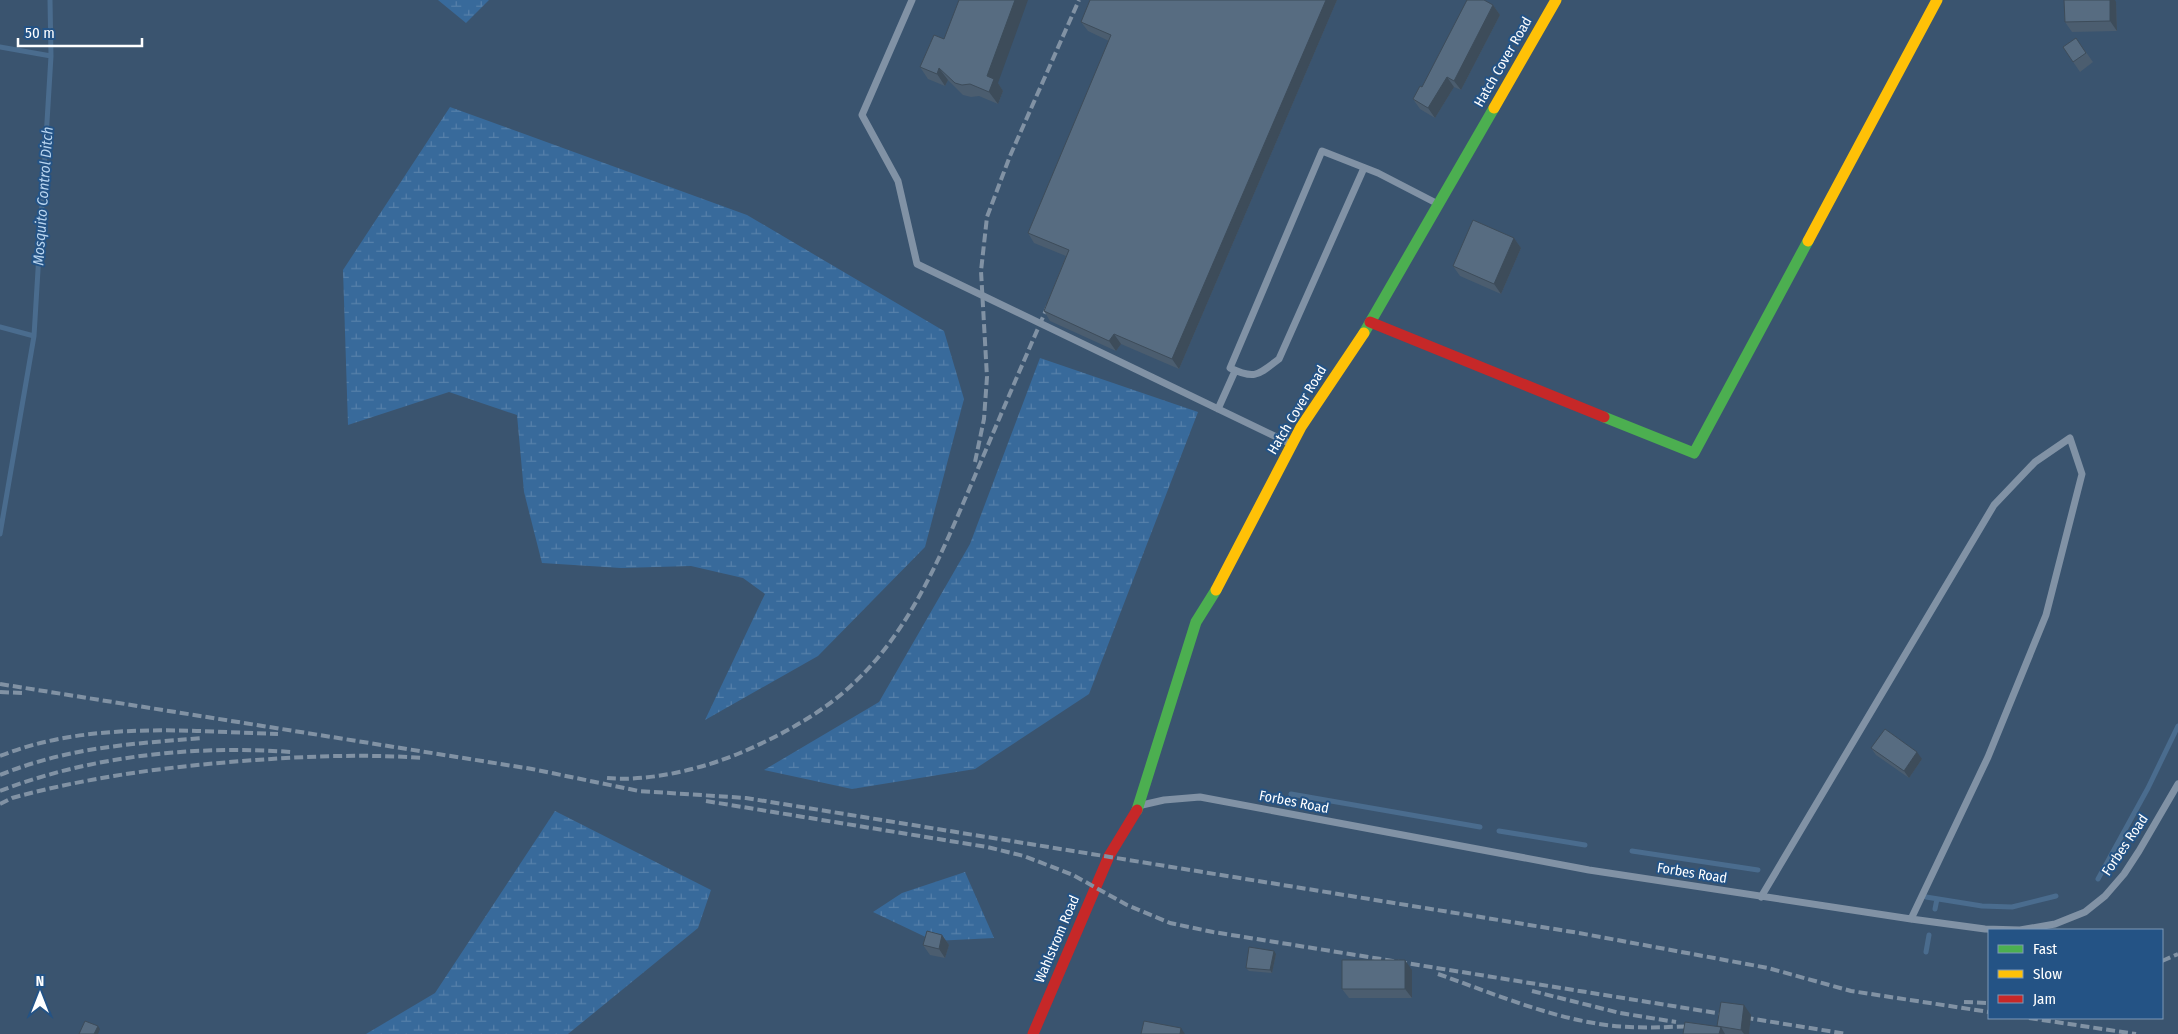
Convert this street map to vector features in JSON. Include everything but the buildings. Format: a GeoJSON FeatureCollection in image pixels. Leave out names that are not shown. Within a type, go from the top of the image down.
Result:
{"type":"FeatureCollection","features":[{"type":"Feature","properties":{"kind":"street","name":"Hatch Cover Road"},"geometry":{"type":"LineString","coordinates":[[1109,856],[1139,806],[1196,622],[1222,580],[1292,444],[1370,322],[1556,0]]}},
{"type":"Feature","properties":{"kind":"street"},"geometry":{"type":"LineString","coordinates":[[1370,322],[1694,453],[1937,0]]}},
{"type":"Feature","properties":{"kind":"street","name":"Wahlstrom Road"},"geometry":{"type":"LineString","coordinates":[[1033,1034],[1109,856]]}},
{"type":"Feature","properties":{"kind":"lane"},"geometry":{"type":"LineString","coordinates":[[912,0],[862,115],[898,180],[917,264],[1292,444]]}},
{"type":"Feature","properties":{"kind":"lane"},"geometry":{"type":"LineString","coordinates":[[1364,168],[1279,359],[1258,375],[1248,376],[1230,368],[1322,151],[1378,173],[1438,204]]}},
{"type":"Feature","properties":{"kind":"lane"},"geometry":{"type":"LineString","coordinates":[[1218,409],[1236,371]]}},
{"type":"Feature","properties":{"kind":"lane"},"geometry":{"type":"LineString","coordinates":[[1761,897],[1994,505],[2034,462],[2070,438],[2082,474],[2046,615],[1988,758],[1911,919]]}},
{"type":"Feature","properties":{"kind":"lane","name":"Forbes Road"},"geometry":{"type":"LineString","coordinates":[[2026,929],[2055,924],[2085,912],[2105,896],[2124,874],[2178,784]]}},
{"type":"Feature","properties":{"kind":"lane","name":"Forbes Road"},"geometry":{"type":"LineString","coordinates":[[1139,806],[1164,800],[1200,798],[1589,870],[1761,897],[1988,929]]}},
{"type":"Feature","properties":{"kind":"green space"},"geometry":{"type":"Polygon","coordinates":[[[438,0],[489,0],[466,23],[438,0]]]}},
{"type":"Feature","properties":{"kind":"green space"},"geometry":{"type":"Polygon","coordinates":[[[450,107],[747,215],[944,331],[964,399],[925,547],[818,656],[705,720],[765,594],[743,578],[691,566],[621,568],[542,563],[524,492],[517,415],[449,392],[348,425],[343,270],[450,107]]]}},
{"type":"Feature","properties":{"kind":"green space"},"geometry":{"type":"Polygon","coordinates":[[[1040,358],[1198,412],[1089,694],[975,769],[852,789],[764,770],[879,702],[970,544],[1040,358]]]}},
{"type":"Feature","properties":{"kind":"green space"},"geometry":{"type":"Polygon","coordinates":[[[555,811],[711,890],[698,928],[568,1034],[366,1034],[435,993],[555,811]]]}},
{"type":"Feature","properties":{"kind":"green space"},"geometry":{"type":"Polygon","coordinates":[[[965,872],[994,938],[934,941],[873,912],[902,893],[965,872]]]}},
{"type":"Feature","properties":{"kind":"waterway","name":"Mosquito Control Ditch"},"geometry":{"type":"LineString","coordinates":[[0,534],[34,336],[51,56],[50,0]]}},
{"type":"Feature","properties":{"kind":"waterway","name":"Mosquito Control Ditch"},"geometry":{"type":"LineString","coordinates":[[0,47],[51,56]]}},
{"type":"Feature","properties":{"kind":"waterway","name":"Mosquito Control Ditch"},"geometry":{"type":"LineString","coordinates":[[0,327],[34,336]]}},
{"type":"Feature","properties":{"kind":"waterway"},"geometry":{"type":"LineString","coordinates":[[2098,879],[2148,788],[2178,726]]}},
{"type":"Feature","properties":{"kind":"waterway"},"geometry":{"type":"LineString","coordinates":[[1291,794],[1480,827]]}},
{"type":"Feature","properties":{"kind":"waterway"},"geometry":{"type":"LineString","coordinates":[[1499,831],[1585,845]]}},
{"type":"Feature","properties":{"kind":"waterway"},"geometry":{"type":"LineString","coordinates":[[1632,851],[1758,870]]}},
{"type":"Feature","properties":{"kind":"waterway"},"geometry":{"type":"LineString","coordinates":[[1926,897],[1982,906],[2012,907],[2056,896]]}},
{"type":"Feature","properties":{"kind":"waterway"},"geometry":{"type":"LineString","coordinates":[[1935,909],[1937,899]]}},
{"type":"Feature","properties":{"kind":"waterway"},"geometry":{"type":"LineString","coordinates":[[1926,952],[1929,935]]}},
{"type":"Feature","properties":{"kind":"railway"},"geometry":{"type":"LineString","coordinates":[[975,462],[984,419],[987,377],[981,271],[987,217],[1010,156],[1079,0]]}},
{"type":"Feature","properties":{"kind":"railway"},"geometry":{"type":"LineString","coordinates":[[607,778],[623,779],[657,776],[692,769],[725,759],[800,723],[829,704],[855,682],[894,637],[925,586],[1050,301]]}},
{"type":"Feature","properties":{"kind":"railway"},"geometry":{"type":"LineString","coordinates":[[0,684],[532,769],[639,791],[746,798],[1579,933],[1768,968],[1851,991],[1988,1012]]}},
{"type":"Feature","properties":{"kind":"railway"},"geometry":{"type":"LineString","coordinates":[[0,692],[22,693]]}},
{"type":"Feature","properties":{"kind":"railway"},"geometry":{"type":"LineString","coordinates":[[0,756],[33,745],[67,737],[102,733],[172,730],[278,734]]}},
{"type":"Feature","properties":{"kind":"railway"},"geometry":{"type":"LineString","coordinates":[[0,775],[51,758],[100,748],[203,738]]}},
{"type":"Feature","properties":{"kind":"railway"},"geometry":{"type":"LineString","coordinates":[[0,791],[70,769],[106,761],[143,756],[217,750],[291,752]]}},
{"type":"Feature","properties":{"kind":"railway"},"geometry":{"type":"LineString","coordinates":[[0,804],[12,798],[42,790],[102,778],[194,765],[318,757],[381,756],[423,758]]}},
{"type":"Feature","properties":{"kind":"railway"},"geometry":{"type":"LineString","coordinates":[[706,801],[987,847],[1024,856],[1073,875],[1127,905],[1170,923],[1213,932],[1847,1034]]}},
{"type":"Feature","properties":{"kind":"railway"},"geometry":{"type":"LineString","coordinates":[[2163,961],[2178,954]]}},
{"type":"Feature","properties":{"kind":"railway"},"geometry":{"type":"LineString","coordinates":[[1438,974],[1520,1004],[1584,1021],[1629,1027],[1697,1026]]}},
{"type":"Feature","properties":{"kind":"railway"},"geometry":{"type":"LineString","coordinates":[[1532,991],[1620,1013],[1676,1022]]}},
{"type":"Feature","properties":{"kind":"railway"},"geometry":{"type":"LineString","coordinates":[[1964,1002],[1988,1003]]}},
{"type":"Feature","properties":{"kind":"railway"},"geometry":{"type":"LineString","coordinates":[[2036,1019],[2136,1034]]}},
{"type":"Feature","properties":{"kind":"traffic: fast"},"geometry":{"type":"LineString","coordinates":[[1364,333],[1494,108]]}},
{"type":"Feature","properties":{"kind":"traffic: fast"},"geometry":{"type":"LineString","coordinates":[[1604,417],[1694,453],[1808,241]]}},
{"type":"Feature","properties":{"kind":"traffic: fast"},"geometry":{"type":"LineString","coordinates":[[1137,810],[1196,622],[1216,590]]}},
{"type":"Feature","properties":{"kind":"traffic: slow"},"geometry":{"type":"LineString","coordinates":[[1494,108],[1556,0]]}},
{"type":"Feature","properties":{"kind":"traffic: slow"},"geometry":{"type":"LineString","coordinates":[[1808,241],[1937,0]]}},
{"type":"Feature","properties":{"kind":"traffic: slow"},"geometry":{"type":"LineString","coordinates":[[1216,590],[1301,427],[1364,333]]}},
{"type":"Feature","properties":{"kind":"traffic: jam"},"geometry":{"type":"LineString","coordinates":[[1370,322],[1604,417]]}},
{"type":"Feature","properties":{"kind":"traffic: jam"},"geometry":{"type":"LineString","coordinates":[[1033,1034],[1109,856],[1137,810]]}}]}
